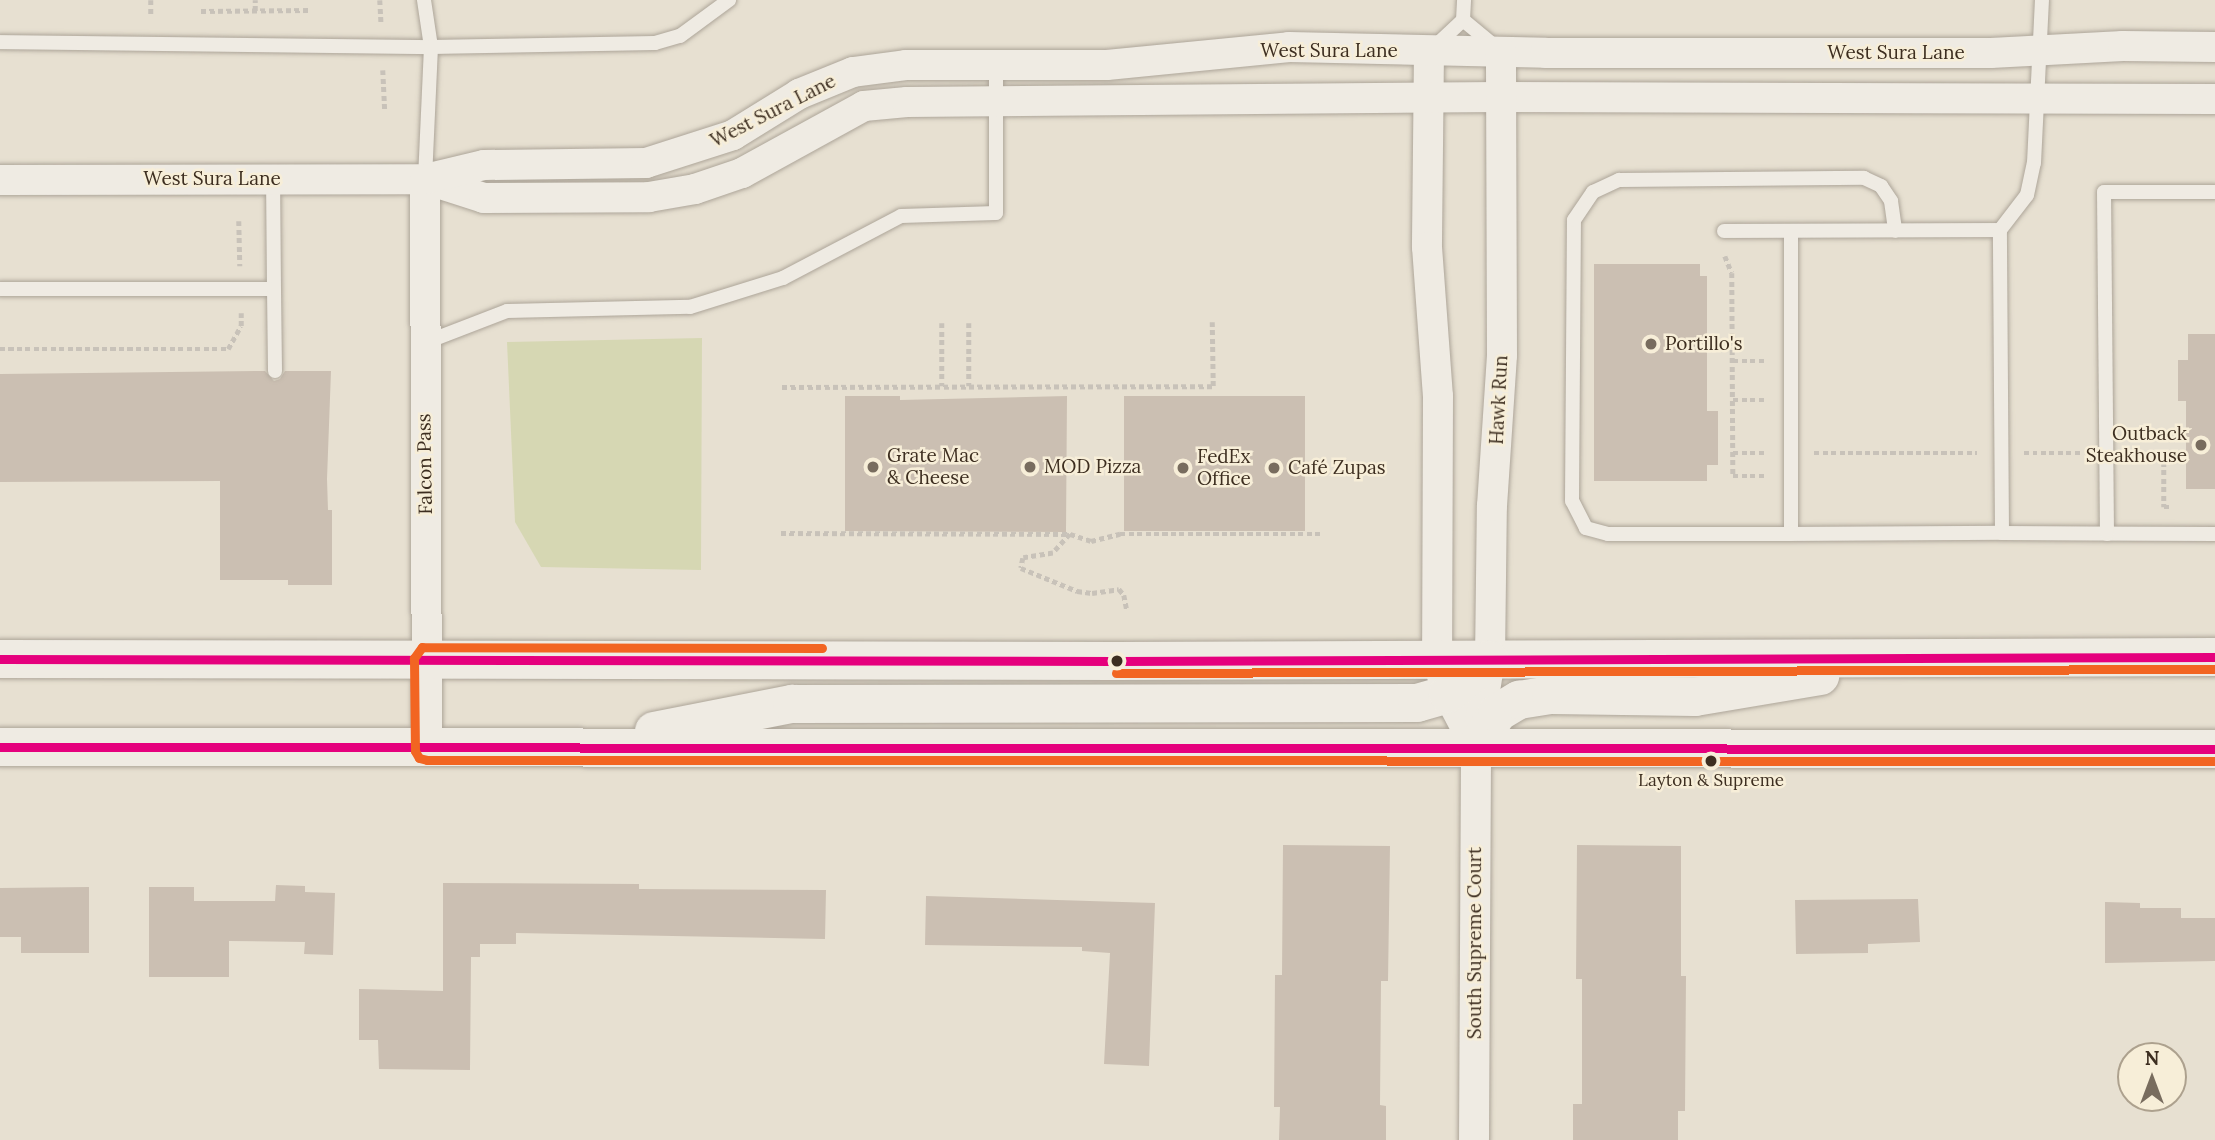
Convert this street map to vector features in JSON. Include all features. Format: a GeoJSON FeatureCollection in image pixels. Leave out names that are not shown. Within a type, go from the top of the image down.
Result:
{"type":"FeatureCollection","features":[{"type":"Feature","properties":{"kind":"main road"},"geometry":{"type":"LineString","coordinates":[[0,659],[426,659],[1443,677],[1490,660],[2215,657]]}},
{"type":"Feature","properties":{"kind":"main road"},"geometry":{"type":"LineString","coordinates":[[1476,747],[1497,713],[1519,700],[1551,695],[1695,697],[1930,658]]}},
{"type":"Feature","properties":{"kind":"main road"},"geometry":{"type":"LineString","coordinates":[[566,749],[792,704],[1417,703],[1443,677]]}},
{"type":"Feature","properties":{"kind":"main road"},"geometry":{"type":"LineString","coordinates":[[0,747],[2215,749]]}},
{"type":"Feature","properties":{"kind":"street","name":"West Sura Lane"},"geometry":{"type":"LineString","coordinates":[[0,180],[425,179],[484,164],[646,163],[733,135],[799,94],[853,72],[906,65],[1107,65],[1289,47],[1502,52],[1991,52],[2123,46],[2215,47]]}},
{"type":"Feature","properties":{"kind":"street"},"geometry":{"type":"LineString","coordinates":[[1429,51],[1427,247],[1438,396],[1443,677],[1476,747]]}},
{"type":"Feature","properties":{"kind":"street","name":"Hawk Run"},"geometry":{"type":"LineString","coordinates":[[1476,747],[1490,660],[1492,506],[1502,355],[1502,52]]}},
{"type":"Feature","properties":{"kind":"street","name":"West Sura Lane"},"geometry":{"type":"LineString","coordinates":[[425,179],[484,198],[649,197],[695,188],[742,173],[864,106],[907,102],[1502,97],[2215,99]]}},
{"type":"Feature","properties":{"kind":"street","name":"Falcon Pass"},"geometry":{"type":"LineString","coordinates":[[425,179],[423,343],[427,748]]}},
{"type":"Feature","properties":{"kind":"street","name":"South Supreme Court"},"geometry":{"type":"LineString","coordinates":[[1474,1140],[1476,747]]}},
{"type":"Feature","properties":{"kind":"lane"},"geometry":{"type":"LineString","coordinates":[[424,0],[431,47],[425,179]]}},
{"type":"Feature","properties":{"kind":"lane"},"geometry":{"type":"LineString","coordinates":[[0,42],[431,47],[655,43],[680,36],[729,0]]}},
{"type":"Feature","properties":{"kind":"lane"},"geometry":{"type":"LineString","coordinates":[[1429,51],[1463,20],[1464,0]]}},
{"type":"Feature","properties":{"kind":"lane"},"geometry":{"type":"LineString","coordinates":[[2002,533],[2000,230],[2026,195],[2034,163],[2042,0]]}},
{"type":"Feature","properties":{"kind":"lane"},"geometry":{"type":"LineString","coordinates":[[1463,20],[1502,52]]}},
{"type":"Feature","properties":{"kind":"lane"},"geometry":{"type":"LineString","coordinates":[[423,343],[507,311],[690,307],[783,278],[901,216],[996,213],[996,66]]}},
{"type":"Feature","properties":{"kind":"lane"},"geometry":{"type":"LineString","coordinates":[[1895,231],[1891,201],[1881,186],[1864,178],[1619,180],[1592,192],[1574,220],[1572,501],[1586,528],[1608,534],[2215,534]]}},
{"type":"Feature","properties":{"kind":"lane"},"geometry":{"type":"LineString","coordinates":[[273,180],[275,371]]}},
{"type":"Feature","properties":{"kind":"lane"},"geometry":{"type":"LineString","coordinates":[[2107,534],[2104,192],[2215,192]]}},
{"type":"Feature","properties":{"kind":"lane"},"geometry":{"type":"LineString","coordinates":[[1724,231],[2000,230]]}},
{"type":"Feature","properties":{"kind":"lane"},"geometry":{"type":"LineString","coordinates":[[1791,231],[1791,534]]}},
{"type":"Feature","properties":{"kind":"lane"},"geometry":{"type":"LineString","coordinates":[[0,289],[274,289]]}},
{"type":"Feature","properties":{"kind":"path"},"geometry":{"type":"LineString","coordinates":[[151,0],[151,14]]}},
{"type":"Feature","properties":{"kind":"path"},"geometry":{"type":"LineString","coordinates":[[255,0],[255,10]]}},
{"type":"Feature","properties":{"kind":"path"},"geometry":{"type":"LineString","coordinates":[[380,0],[382,22]]}},
{"type":"Feature","properties":{"kind":"path"},"geometry":{"type":"LineString","coordinates":[[201,10],[310,10]]}},
{"type":"Feature","properties":{"kind":"path"},"geometry":{"type":"LineString","coordinates":[[383,69],[385,112]]}},
{"type":"Feature","properties":{"kind":"path"},"geometry":{"type":"LineString","coordinates":[[239,222],[240,268]]}},
{"type":"Feature","properties":{"kind":"path"},"geometry":{"type":"LineString","coordinates":[[1724,231],[1724,256],[1732,273],[1733,476],[1791,476]]}},
{"type":"Feature","properties":{"kind":"path"},"geometry":{"type":"LineString","coordinates":[[0,349],[228,349],[241,326],[241,317]]}},
{"type":"Feature","properties":{"kind":"path"},"geometry":{"type":"LineString","coordinates":[[782,387],[1213,386],[1212,321]]}},
{"type":"Feature","properties":{"kind":"path"},"geometry":{"type":"LineString","coordinates":[[942,323],[942,386]]}},
{"type":"Feature","properties":{"kind":"path"},"geometry":{"type":"LineString","coordinates":[[968,323],[969,386]]}},
{"type":"Feature","properties":{"kind":"path"},"geometry":{"type":"LineString","coordinates":[[1732,361],[1791,362]]}},
{"type":"Feature","properties":{"kind":"path"},"geometry":{"type":"LineString","coordinates":[[1732,400],[1791,400]]}},
{"type":"Feature","properties":{"kind":"path"},"geometry":{"type":"LineString","coordinates":[[1733,453],[2164,453],[2164,507],[2177,507]]}},
{"type":"Feature","properties":{"kind":"path"},"geometry":{"type":"LineString","coordinates":[[781,533],[1070,534],[1098,541],[1120,534],[1324,534]]}},
{"type":"Feature","properties":{"kind":"path"},"geometry":{"type":"LineString","coordinates":[[1070,534],[1053,554],[1023,558],[1021,568],[1077,591],[1092,593],[1119,589],[1124,595],[1127,610]]}},
{"type":"Feature","properties":{"kind":"green space"},"geometry":{"type":"Polygon","coordinates":[[[702,338],[701,570],[541,567],[515,522],[507,342],[702,338]]]}},
{"type":"Feature","properties":{"kind":"building","name":"Portillo's"},"geometry":{"type":"Polygon","coordinates":[[[1594,264],[1700,264],[1700,276],[1707,276],[1707,411],[1718,411],[1718,465],[1707,465],[1707,481],[1594,481],[1594,264]]]}},
{"type":"Feature","properties":{"kind":"building","name":"Outback Steakhouse"},"geometry":{"type":"Polygon","coordinates":[[[2188,334],[2215,334],[2215,489],[2186,489],[2186,401],[2178,401],[2178,360],[2188,360],[2188,334]]]}},
{"type":"Feature","properties":{"kind":"building"},"geometry":{"type":"Polygon","coordinates":[[[265,371],[274,381],[280,379],[285,371],[331,371],[327,479],[328,510],[332,510],[332,585],[288,585],[288,580],[220,580],[220,481],[0,482],[0,374],[265,371]]]}},
{"type":"Feature","properties":{"kind":"building"},"geometry":{"type":"Polygon","coordinates":[[[845,396],[900,396],[900,400],[1067,396],[1066,532],[845,531],[845,396]]]}},
{"type":"Feature","properties":{"kind":"building"},"geometry":{"type":"Polygon","coordinates":[[[1124,396],[1305,396],[1305,531],[1124,531],[1124,396]]]}},
{"type":"Feature","properties":{"kind":"building"},"geometry":{"type":"Polygon","coordinates":[[[1283,845],[1390,846],[1388,981],[1381,981],[1380,1105],[1386,1106],[1386,1140],[1279,1140],[1280,1107],[1274,1107],[1275,975],[1282,975],[1283,845]]]}},
{"type":"Feature","properties":{"kind":"building"},"geometry":{"type":"Polygon","coordinates":[[[1577,845],[1681,846],[1681,976],[1686,976],[1685,1111],[1678,1111],[1678,1140],[1573,1140],[1573,1104],[1582,1104],[1582,979],[1576,979],[1577,845]]]}},
{"type":"Feature","properties":{"kind":"building"},"geometry":{"type":"Polygon","coordinates":[[[443,883],[639,884],[639,889],[826,890],[825,939],[516,933],[516,944],[480,944],[480,957],[471,957],[470,1070],[379,1069],[378,1040],[359,1040],[359,989],[443,991],[443,883]]]}},
{"type":"Feature","properties":{"kind":"building"},"geometry":{"type":"Polygon","coordinates":[[[276,885],[305,886],[305,892],[335,893],[333,955],[304,954],[305,942],[229,941],[229,977],[149,977],[149,887],[194,887],[194,901],[275,901],[276,885]]]}},
{"type":"Feature","properties":{"kind":"building"},"geometry":{"type":"Polygon","coordinates":[[[89,887],[89,953],[21,953],[21,937],[0,937],[0,888],[89,887]]]}},
{"type":"Feature","properties":{"kind":"building"},"geometry":{"type":"Polygon","coordinates":[[[926,896],[1155,903],[1149,1066],[1104,1064],[1110,953],[1082,951],[1082,947],[925,945],[926,896]]]}},
{"type":"Feature","properties":{"kind":"building"},"geometry":{"type":"Polygon","coordinates":[[[1918,899],[1920,942],[1868,944],[1868,953],[1796,954],[1795,900],[1918,899]]]}},
{"type":"Feature","properties":{"kind":"building"},"geometry":{"type":"Polygon","coordinates":[[[2105,902],[2140,903],[2140,908],[2181,908],[2181,918],[2215,918],[2215,961],[2105,963],[2105,902]]]}},
{"type":"Feature","properties":{"kind":"transit line"},"geometry":{"type":"LineString","coordinates":[[822,648],[422,647],[414,658],[415,751],[419,758],[427,760],[2215,761]]}},
{"type":"Feature","properties":{"kind":"transit line"},"geometry":{"type":"LineString","coordinates":[[0,659],[1116,661],[2215,657]]}},
{"type":"Feature","properties":{"kind":"transit line"},"geometry":{"type":"LineString","coordinates":[[1116,673],[2215,669]]}},
{"type":"Feature","properties":{"kind":"transit line"},"geometry":{"type":"LineString","coordinates":[[0,747],[2215,749]]}},
{"type":"Feature","properties":{"kind":"place","name":"Portillo's"},"geometry":{"type":"Point","coordinates":[1651,344]}},
{"type":"Feature","properties":{"kind":"place","name":"Outback Steakhouse"},"geometry":{"type":"Point","coordinates":[2201,445]}},
{"type":"Feature","properties":{"kind":"place","name":"Grate Mac & Cheese"},"geometry":{"type":"Point","coordinates":[873,467]}},
{"type":"Feature","properties":{"kind":"place","name":"MOD Pizza"},"geometry":{"type":"Point","coordinates":[1030,467]}},
{"type":"Feature","properties":{"kind":"place","name":"FedEx Office"},"geometry":{"type":"Point","coordinates":[1183,468]}},
{"type":"Feature","properties":{"kind":"place","name":"Café Zupas"},"geometry":{"type":"Point","coordinates":[1274,468]}},
{"type":"Feature","properties":{"kind":"place","name":"Layton & Supreme"},"geometry":{"type":"Point","coordinates":[1711,761]}}]}
